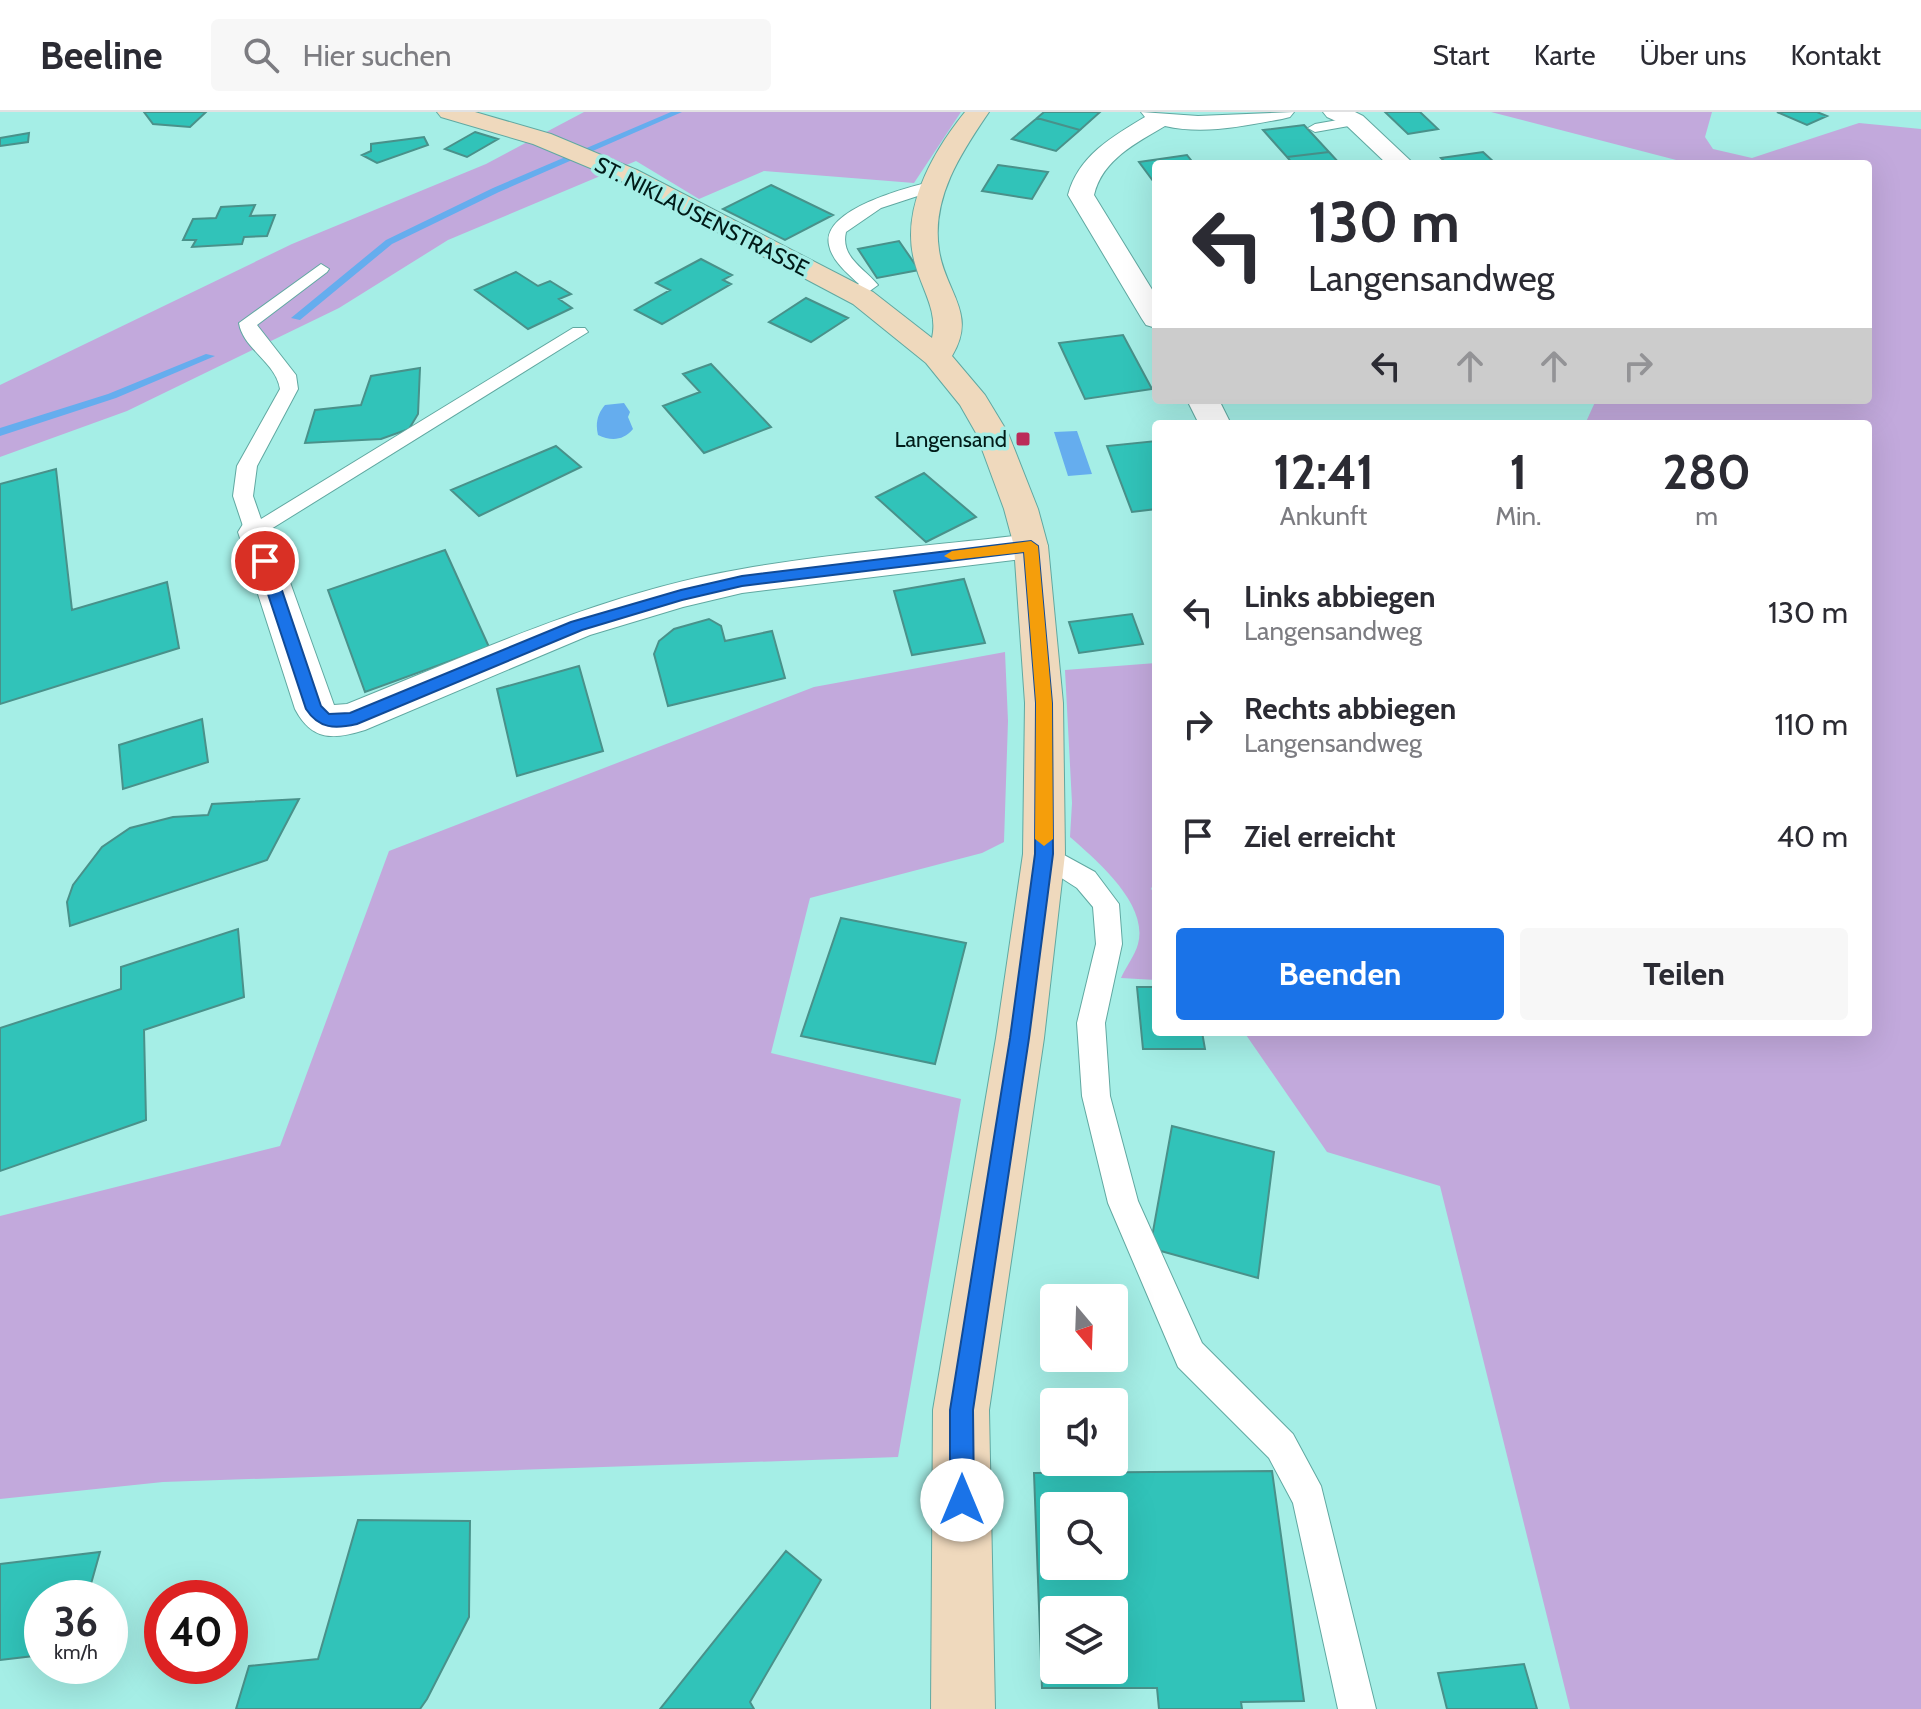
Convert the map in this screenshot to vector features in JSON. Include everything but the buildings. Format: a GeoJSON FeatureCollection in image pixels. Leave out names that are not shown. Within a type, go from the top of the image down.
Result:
{"type":"FeatureCollection","features":[{"type":"Feature","properties":{"kind":"street","name":"ST. NIKLAUSENSTRASSE"},"geometry":{"type":"LineString","coordinates":[[449,112],[542,139],[628,175],[854,294],[900,325],[937,357],[974,402],[992,433],[1021,509],[1031,546],[1044,703],[1044,854],[1020,1038],[961,1410],[963,1709]]}},
{"type":"Feature","properties":{"kind":"street"},"geometry":{"type":"LineString","coordinates":[[937,357],[947,345],[951,329],[924,248],[927,205],[966,125],[977,112]]}},
{"type":"Feature","properties":{"kind":"street"},"geometry":{"type":"LineString","coordinates":[[1152,312],[1081,195],[1083,181],[1096,165],[1157,115],[1182,123],[1206,123],[1282,112]]}},
{"type":"Feature","properties":{"kind":"street"},"geometry":{"type":"LineString","coordinates":[[1345,117],[1396,160]]}},
{"type":"Feature","properties":{"kind":"street"},"geometry":{"type":"LineString","coordinates":[[255,532],[314,709],[325,721],[351,719],[577,626],[681,595],[742,581],[1031,546]]}},
{"type":"Feature","properties":{"kind":"lane"},"geometry":{"type":"LineString","coordinates":[[1315,128],[1345,117]]}},
{"type":"Feature","properties":{"kind":"lane"},"geometry":{"type":"LineString","coordinates":[[854,294],[870,285],[848,265],[836,242],[838,231],[852,218],[894,196],[934,186]]}},
{"type":"Feature","properties":{"kind":"lane"},"geometry":{"type":"LineString","coordinates":[[321,269],[248,323],[249,330],[287,375],[289,389],[247,466],[243,496],[255,532],[579,332]]}},
{"type":"Feature","properties":{"kind":"lane"},"geometry":{"type":"LineString","coordinates":[[1044,854],[1086,880],[1106,904],[1109,944],[1091,1023],[1096,1096],[1123,1203],[1190,1355],[1281,1446],[1309,1498],[1357,1709]]}},
{"type":"Feature","properties":{"kind":"shaded area"},"geometry":{"type":"Polygon","coordinates":[[[584,112],[961,112],[914,183],[764,171],[699,199],[636,161],[448,240],[339,308],[127,411],[0,457],[0,385],[292,244],[486,164],[584,112]]]}},
{"type":"Feature","properties":{"kind":"shaded area"},"geometry":{"type":"Polygon","coordinates":[[[1491,112],[1712,112],[1705,137],[1713,149],[1752,158],[1859,123],[1921,129],[1921,1709],[1570,1709],[1440,1186],[1327,1152],[1247,1036],[1872,1036],[1872,420],[1587,420],[1594,404],[1872,404],[1872,160],[1676,160],[1491,112]]]}},
{"type":"Feature","properties":{"kind":"shaded area"},"geometry":{"type":"Polygon","coordinates":[[[1005,652],[1008,721],[1004,842],[982,853],[810,898],[771,1053],[961,1099],[898,1457],[163,1482],[0,1499],[0,1216],[280,1146],[389,851],[814,687],[1005,652]]]}},
{"type":"Feature","properties":{"kind":"shaded area"},"geometry":{"type":"Polygon","coordinates":[[[1152,663],[1152,980],[1121,978],[1138,944],[1136,914],[1106,870],[1070,837],[1072,803],[1065,670],[1152,663]]]}},
{"type":"Feature","properties":{"kind":"water"},"geometry":{"type":"Polygon","coordinates":[[[624,403],[630,412],[628,417],[633,429],[617,439],[598,435],[598,418],[605,405],[624,403]]]}},
{"type":"Feature","properties":{"kind":"water"},"geometry":{"type":"Polygon","coordinates":[[[1077,431],[1092,474],[1068,476],[1054,432],[1077,431]]]}},
{"type":"Feature","properties":{"kind":"waterway"},"geometry":{"type":"LineString","coordinates":[[296,318],[389,242],[496,190],[678,112]]}},
{"type":"Feature","properties":{"kind":"waterway"},"geometry":{"type":"LineString","coordinates":[[0,432],[112,396],[210,356]]}},
{"type":"Feature","properties":{"kind":"slow traffic"},"geometry":{"type":"LineString","coordinates":[[952,556],[1031,546],[1044,703],[1044,839]]}},
{"type":"Feature","properties":{"kind":"place","name":"Langensand"},"geometry":{"type":"Point","coordinates":[1023,439]}},
{"type":"Feature","properties":{"kind":"route"},"geometry":{"type":"LineString","coordinates":[[265,561],[314,709],[325,721],[351,719],[577,626],[681,595],[742,581],[1031,546],[1044,703],[1044,854],[1020,1038],[961,1410],[962,1500]]}}]}
